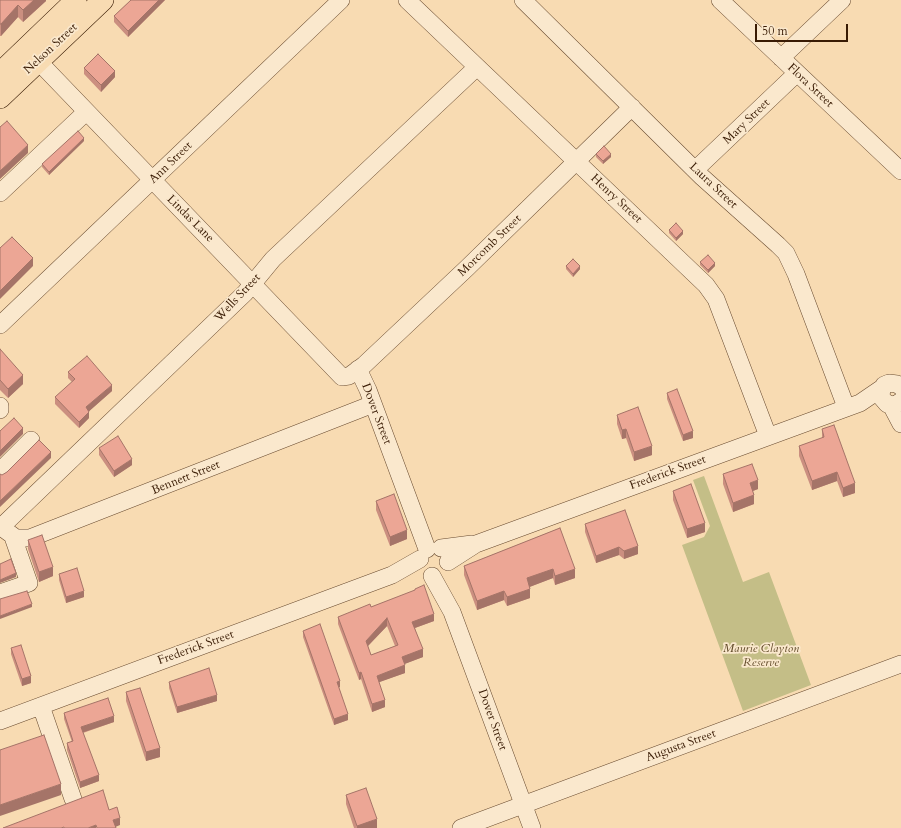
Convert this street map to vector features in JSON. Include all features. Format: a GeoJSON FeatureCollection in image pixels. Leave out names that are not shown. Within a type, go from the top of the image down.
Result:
{"type":"FeatureCollection","features":[{"type":"Feature","properties":{"kind":"main road","name":"Nelson Street"},"geometry":{"type":"LineString","coordinates":[[0,73],[76,0]]}},
{"type":"Feature","properties":{"kind":"main road","name":"Nelson Street"},"geometry":{"type":"LineString","coordinates":[[0,98],[103,0]]}},
{"type":"Feature","properties":{"kind":"street","name":"Ann Street"},"geometry":{"type":"LineString","coordinates":[[0,325],[341,0]]}},
{"type":"Feature","properties":{"kind":"street","name":"Henry Street"},"geometry":{"type":"LineString","coordinates":[[407,0],[712,292],[768,436]]}},
{"type":"Feature","properties":{"kind":"street","name":"Laura Street"},"geometry":{"type":"LineString","coordinates":[[524,0],[695,170],[778,244],[786,253],[853,405]]}},
{"type":"Feature","properties":{"kind":"street","name":"Flora Street"},"geometry":{"type":"LineString","coordinates":[[720,0],[901,171]]}},
{"type":"Feature","properties":{"kind":"street"},"geometry":{"type":"LineString","coordinates":[[782,58],[842,0]]}},
{"type":"Feature","properties":{"kind":"street","name":"Lindas Lane"},"geometry":{"type":"LineString","coordinates":[[38,61],[342,377]]}},
{"type":"Feature","properties":{"kind":"street","name":"Wells Street"},"geometry":{"type":"LineString","coordinates":[[5,530],[253,283],[273,259],[477,67]]}},
{"type":"Feature","properties":{"kind":"street","name":"Mary Street"},"geometry":{"type":"LineString","coordinates":[[695,170],[797,73]]}},
{"type":"Feature","properties":{"kind":"street","name":"Morcomb Street"},"geometry":{"type":"LineString","coordinates":[[342,377],[349,376],[358,369],[467,268],[632,107]]}},
{"type":"Feature","properties":{"kind":"street"},"geometry":{"type":"LineString","coordinates":[[0,193],[86,112]]}},
{"type":"Feature","properties":{"kind":"street","name":"Dover Street"},"geometry":{"type":"LineString","coordinates":[[358,369],[373,404],[452,612],[532,828]]}},
{"type":"Feature","properties":{"kind":"street"},"geometry":{"type":"LineString","coordinates":[[894,393],[901,424]]}},
{"type":"Feature","properties":{"kind":"street","name":"Frederick Street"},"geometry":{"type":"LineString","coordinates":[[0,721],[392,575],[433,562],[476,544],[768,436],[853,405],[894,393]]}},
{"type":"Feature","properties":{"kind":"street","name":"Bennett Street"},"geometry":{"type":"LineString","coordinates":[[5,530],[21,540],[30,538],[373,404]]}},
{"type":"Feature","properties":{"kind":"street"},"geometry":{"type":"LineString","coordinates":[[0,471],[31,440]]}},
{"type":"Feature","properties":{"kind":"street"},"geometry":{"type":"LineString","coordinates":[[0,593],[29,583],[5,530]]}},
{"type":"Feature","properties":{"kind":"street","name":"Augusta Street"},"geometry":{"type":"LineString","coordinates":[[461,828],[901,664]]}},
{"type":"Feature","properties":{"kind":"street"},"geometry":{"type":"LineString","coordinates":[[41,706],[73,799]]}},
{"type":"Feature","properties":{"kind":"green space","name":"Maurie Clayton Reserve"},"geometry":{"type":"Polygon","coordinates":[[[704,476],[743,582],[769,572],[811,685],[743,711],[682,545],[704,537],[710,526],[693,480],[704,476]]]}},
{"type":"Feature","properties":{"kind":"building"},"geometry":{"type":"Polygon","coordinates":[[[0,0],[34,0],[23,10],[18,5],[0,24],[0,0]]]}},
{"type":"Feature","properties":{"kind":"building"},"geometry":{"type":"Polygon","coordinates":[[[131,0],[159,0],[128,31],[114,16],[131,0]]]}},
{"type":"Feature","properties":{"kind":"building"},"geometry":{"type":"Polygon","coordinates":[[[98,54],[115,71],[101,85],[84,68],[98,54]]]}},
{"type":"Feature","properties":{"kind":"building"},"geometry":{"type":"Polygon","coordinates":[[[7,121],[28,145],[0,171],[0,127],[7,121]]]}},
{"type":"Feature","properties":{"kind":"building"},"geometry":{"type":"Polygon","coordinates":[[[78,131],[84,138],[49,172],[42,164],[78,131]]]}},
{"type":"Feature","properties":{"kind":"building"},"geometry":{"type":"Polygon","coordinates":[[[604,146],[611,154],[603,161],[596,154],[604,146]]]}},
{"type":"Feature","properties":{"kind":"building"},"geometry":{"type":"Polygon","coordinates":[[[676,223],[683,231],[676,238],[669,230],[676,223]]]}},
{"type":"Feature","properties":{"kind":"building"},"geometry":{"type":"Polygon","coordinates":[[[12,237],[33,258],[0,291],[0,248],[12,237]]]}},
{"type":"Feature","properties":{"kind":"building"},"geometry":{"type":"Polygon","coordinates":[[[708,255],[715,263],[708,270],[700,262],[708,255]]]}},
{"type":"Feature","properties":{"kind":"building"},"geometry":{"type":"Polygon","coordinates":[[[573,259],[580,266],[573,274],[566,266],[573,259]]]}},
{"type":"Feature","properties":{"kind":"building"},"geometry":{"type":"Polygon","coordinates":[[[0,349],[23,375],[8,389],[0,380],[0,349]]]}},
{"type":"Feature","properties":{"kind":"building"},"geometry":{"type":"Polygon","coordinates":[[[87,356],[112,385],[86,407],[89,412],[79,422],[55,397],[75,379],[68,372],[87,356]]]}},
{"type":"Feature","properties":{"kind":"building"},"geometry":{"type":"Polygon","coordinates":[[[677,389],[693,431],[683,435],[667,393],[677,389]]]}},
{"type":"Feature","properties":{"kind":"building"},"geometry":{"type":"Polygon","coordinates":[[[638,407],[652,446],[634,452],[626,429],[622,430],[617,415],[638,407]]]}},
{"type":"Feature","properties":{"kind":"building"},"geometry":{"type":"Polygon","coordinates":[[[14,418],[23,428],[0,451],[0,431],[14,418]]]}},
{"type":"Feature","properties":{"kind":"building"},"geometry":{"type":"Polygon","coordinates":[[[834,425],[855,483],[843,488],[837,472],[812,481],[799,446],[824,437],[822,429],[834,425]]]}},
{"type":"Feature","properties":{"kind":"building"},"geometry":{"type":"Polygon","coordinates":[[[118,436],[132,459],[114,471],[99,448],[118,436]]]}},
{"type":"Feature","properties":{"kind":"building"},"geometry":{"type":"Polygon","coordinates":[[[39,440],[51,452],[0,501],[0,474],[2,475],[7,472],[39,440]]]}},
{"type":"Feature","properties":{"kind":"building"},"geometry":{"type":"Polygon","coordinates":[[[752,464],[758,480],[750,483],[754,495],[733,503],[723,474],[752,464]]]}},
{"type":"Feature","properties":{"kind":"building"},"geometry":{"type":"Polygon","coordinates":[[[691,484],[705,523],[687,529],[673,491],[691,484]]]}},
{"type":"Feature","properties":{"kind":"building"},"geometry":{"type":"Polygon","coordinates":[[[394,494],[407,530],[390,537],[376,501],[394,494]]]}},
{"type":"Feature","properties":{"kind":"building"},"geometry":{"type":"Polygon","coordinates":[[[625,510],[638,546],[624,551],[619,547],[596,556],[585,524],[625,510]]]}},
{"type":"Feature","properties":{"kind":"building"},"geometry":{"type":"Polygon","coordinates":[[[560,528],[575,569],[555,576],[553,569],[527,578],[530,589],[507,597],[504,591],[477,601],[464,566],[560,528]]]}},
{"type":"Feature","properties":{"kind":"building"},"geometry":{"type":"Polygon","coordinates":[[[42,535],[53,567],[39,572],[28,540],[42,535]]]}},
{"type":"Feature","properties":{"kind":"building"},"geometry":{"type":"Polygon","coordinates":[[[11,559],[16,573],[0,580],[0,564],[11,559]]]}},
{"type":"Feature","properties":{"kind":"building"},"geometry":{"type":"Polygon","coordinates":[[[77,568],[84,591],[66,597],[59,574],[77,568]]]}},
{"type":"Feature","properties":{"kind":"building"},"geometry":{"type":"Polygon","coordinates":[[[424,585],[434,614],[412,622],[423,649],[402,657],[405,665],[377,676],[385,700],[372,704],[361,672],[359,673],[338,617],[370,604],[371,607],[424,585]],[[387,618],[366,641],[371,655],[398,645],[387,618]]]}},
{"type":"Feature","properties":{"kind":"building"},"geometry":{"type":"Polygon","coordinates":[[[27,591],[32,604],[0,616],[0,599],[27,591]]]}},
{"type":"Feature","properties":{"kind":"building"},"geometry":{"type":"Polygon","coordinates":[[[320,624],[340,681],[337,682],[348,714],[334,719],[303,631],[320,624]]]}},
{"type":"Feature","properties":{"kind":"building"},"geometry":{"type":"Polygon","coordinates":[[[21,645],[31,676],[22,679],[11,648],[21,645]]]}},
{"type":"Feature","properties":{"kind":"building"},"geometry":{"type":"Polygon","coordinates":[[[209,668],[217,695],[177,707],[169,682],[209,668]]]}},
{"type":"Feature","properties":{"kind":"building"},"geometry":{"type":"Polygon","coordinates":[[[140,688],[160,748],[146,752],[126,692],[140,688]]]}},
{"type":"Feature","properties":{"kind":"building"},"geometry":{"type":"Polygon","coordinates":[[[108,698],[114,716],[81,727],[99,775],[80,782],[67,743],[73,741],[64,713],[108,698]]]}},
{"type":"Feature","properties":{"kind":"building"},"geometry":{"type":"Polygon","coordinates":[[[44,735],[61,784],[0,805],[0,750],[44,735]]]}},
{"type":"Feature","properties":{"kind":"building"},"geometry":{"type":"Polygon","coordinates":[[[366,788],[377,819],[357,826],[346,795],[366,788]]]}},
{"type":"Feature","properties":{"kind":"building"},"geometry":{"type":"Polygon","coordinates":[[[103,790],[109,810],[117,807],[120,818],[113,820],[116,828],[97,828],[96,825],[88,828],[3,828],[103,790]]]}}]}
